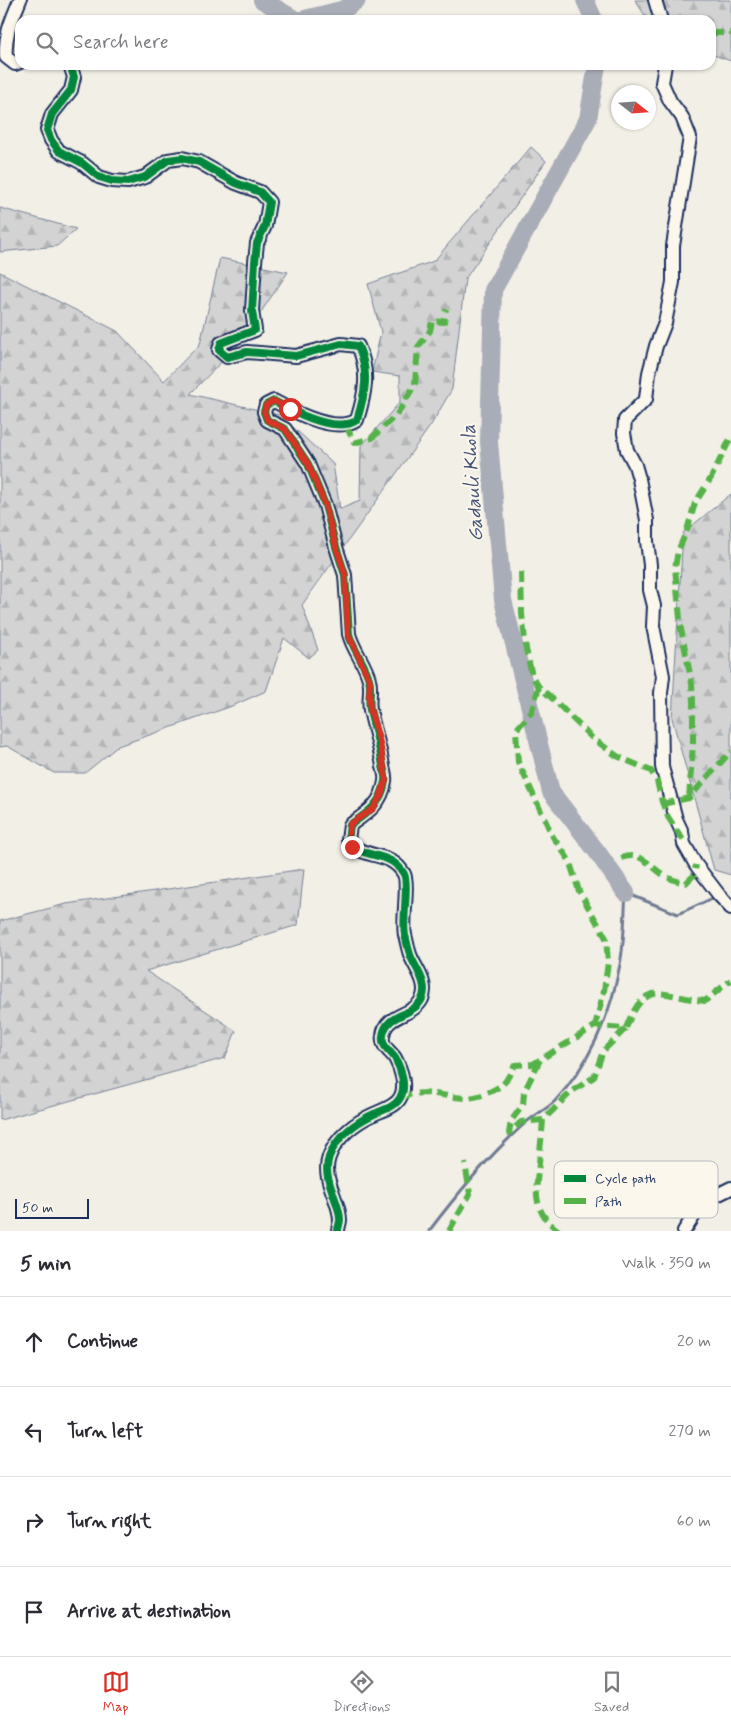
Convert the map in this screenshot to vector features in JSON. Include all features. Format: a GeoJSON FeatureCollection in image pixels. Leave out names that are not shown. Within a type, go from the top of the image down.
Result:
{"type":"FeatureCollection","features":[{"type":"Feature","properties":{"kind":"street"},"geometry":{"type":"LineString","coordinates":[[15,64],[6,57],[5,45],[11,19],[20,0]]}},
{"type":"Feature","properties":{"kind":"street"},"geometry":{"type":"LineString","coordinates":[[655,0],[660,15]]}},
{"type":"Feature","properties":{"kind":"street"},"geometry":{"type":"LineString","coordinates":[[72,70],[74,77],[71,90],[52,114],[47,130],[59,151],[82,163],[99,177],[112,181],[128,182],[144,178],[168,160],[182,158],[199,162],[236,183],[260,192],[269,202],[265,226],[257,243],[254,262],[252,311],[255,330],[221,343],[219,350],[226,357],[247,352],[296,356],[341,344],[358,346],[364,360],[366,379],[357,420],[346,425],[330,424],[301,415],[274,401],[266,405],[264,412],[267,420],[285,429],[308,464],[325,505],[345,574],[348,634],[370,681],[370,709],[380,743],[386,780],[381,795],[373,809],[350,824],[348,840],[352,847],[388,858],[397,865],[405,876],[404,931],[410,956],[418,970],[424,989],[422,1000],[406,1014],[393,1018],[385,1026],[382,1038],[384,1046],[396,1059],[401,1073],[404,1088],[400,1099],[390,1107],[372,1114],[352,1127],[334,1145],[328,1159],[328,1177],[340,1219],[338,1231]]}},
{"type":"Feature","properties":{"kind":"street"},"geometry":{"type":"LineString","coordinates":[[663,70],[662,82],[670,101],[682,117],[690,137],[672,246],[673,282],[665,323],[651,364],[646,399],[625,420],[624,433],[627,450],[635,465],[639,479],[647,520],[650,590],[654,606],[653,626],[662,676],[662,767],[684,844],[696,865],[718,895],[731,908]]}},
{"type":"Feature","properties":{"kind":"street"},"geometry":{"type":"LineString","coordinates":[[718,1194],[731,1188]]}},
{"type":"Feature","properties":{"kind":"street"},"geometry":{"type":"LineString","coordinates":[[684,1231],[693,1218]]}},
{"type":"Feature","properties":{"kind":"green space"},"geometry":{"type":"Polygon","coordinates":[[[635,0],[731,0],[731,61],[716,56],[716,15],[645,15],[635,0]]]}},
{"type":"Feature","properties":{"kind":"green space"},"geometry":{"type":"Polygon","coordinates":[[[531,147],[546,161],[465,279],[452,389],[431,425],[302,605],[318,650],[309,658],[284,638],[266,691],[232,706],[118,746],[85,773],[54,773],[7,746],[0,747],[0,272],[117,331],[164,381],[200,344],[220,258],[288,272],[240,343],[190,394],[280,415],[333,464],[340,509],[360,501],[361,446],[400,402],[400,376],[372,372],[381,332],[368,284],[434,261],[531,147]]]}},
{"type":"Feature","properties":{"kind":"green space"},"geometry":{"type":"Polygon","coordinates":[[[0,208],[76,229],[57,246],[0,252],[0,208]]]}},
{"type":"Feature","properties":{"kind":"green space"},"geometry":{"type":"Polygon","coordinates":[[[731,494],[731,875],[714,870],[672,718],[683,533],[731,494]]]}},
{"type":"Feature","properties":{"kind":"green space"},"geometry":{"type":"Polygon","coordinates":[[[304,869],[298,925],[146,971],[236,1031],[225,1058],[0,1120],[0,921],[66,904],[304,869]]]}},
{"type":"Feature","properties":{"kind":"waterway","name":"Gadauli Khola"},"geometry":{"type":"LineString","coordinates":[[262,0],[288,15]]}},
{"type":"Feature","properties":{"kind":"waterway","name":"Gadauli Khola"},"geometry":{"type":"LineString","coordinates":[[321,15],[345,9],[357,0]]}},
{"type":"Feature","properties":{"kind":"waterway","name":"Gadauli Khola"},"geometry":{"type":"LineString","coordinates":[[585,0],[592,15]]}},
{"type":"Feature","properties":{"kind":"waterway","name":"Gadauli Khola"},"geometry":{"type":"LineString","coordinates":[[596,70],[588,119],[493,290],[489,442],[503,600],[551,792],[626,893]]}},
{"type":"Feature","properties":{"kind":"waterway"},"geometry":{"type":"LineString","coordinates":[[429,1231],[497,1151],[526,1122],[555,1101],[588,1056],[604,1022],[615,987],[621,960],[626,893],[678,914],[717,896]]}},
{"type":"Feature","properties":{"kind":"marked path"},"geometry":{"type":"LineString","coordinates":[[716,33],[731,33]]}},
{"type":"Feature","properties":{"kind":"marked path"},"geometry":{"type":"LineString","coordinates":[[346,425],[354,443],[372,438],[398,413],[415,384],[418,347],[430,331],[432,321],[444,322],[446,309]]}},
{"type":"Feature","properties":{"kind":"marked path"},"geometry":{"type":"LineString","coordinates":[[689,798],[693,744],[692,684],[681,629],[675,568],[678,551],[695,503],[711,478],[731,437]]}},
{"type":"Feature","properties":{"kind":"marked path"},"geometry":{"type":"LineString","coordinates":[[521,572],[522,614],[526,649],[532,676],[539,687],[591,737],[617,756],[651,771],[657,781],[668,817],[683,840]]}},
{"type":"Feature","properties":{"kind":"marked path"},"geometry":{"type":"LineString","coordinates":[[539,687],[531,713],[516,730],[518,762],[553,837],[569,860],[579,891],[606,938],[608,962],[604,991],[595,1026]]}},
{"type":"Feature","properties":{"kind":"marked path"},"geometry":{"type":"LineString","coordinates":[[662,802],[667,803],[689,798],[731,751]]}},
{"type":"Feature","properties":{"kind":"marked path"},"geometry":{"type":"LineString","coordinates":[[621,858],[629,856],[641,858],[667,877],[686,883],[694,875],[696,865]]}},
{"type":"Feature","properties":{"kind":"marked path"},"geometry":{"type":"LineString","coordinates":[[400,1099],[407,1095],[423,1093],[465,1098],[484,1094],[502,1085],[515,1065],[533,1064],[595,1026],[626,1028],[633,1012],[641,1001],[649,996],[667,994],[705,1001],[731,980]]}},
{"type":"Feature","properties":{"kind":"marked path"},"geometry":{"type":"LineString","coordinates":[[540,1060],[524,1092],[523,1105],[511,1121],[509,1133],[521,1122],[543,1120],[571,1092],[594,1077],[603,1051],[626,1028]]}},
{"type":"Feature","properties":{"kind":"marked path"},"geometry":{"type":"LineString","coordinates":[[543,1120],[537,1184],[538,1201],[544,1217],[559,1231]]}},
{"type":"Feature","properties":{"kind":"marked path"},"geometry":{"type":"LineString","coordinates":[[449,1231],[470,1194],[465,1163]]}},
{"type":"Feature","properties":{"kind":"cycle path"},"geometry":{"type":"LineString","coordinates":[[72,70],[74,77],[71,90],[52,114],[47,130],[59,151],[82,163],[99,177],[112,181],[128,182],[145,177],[168,160],[182,158],[199,162],[236,183],[260,192],[269,202],[265,226],[257,243],[252,311],[255,330],[221,343],[219,350],[227,357],[247,352],[296,356],[341,344],[358,346],[362,356],[365,383],[357,420],[337,425],[319,421],[299,414],[274,401],[266,405],[264,412],[267,420],[285,429],[308,464],[325,505],[345,575],[349,634],[369,679],[370,710],[385,778],[381,796],[377,802],[368,812],[350,825],[348,840],[361,851],[391,861],[404,874],[406,886],[405,935],[410,954],[424,988],[422,999],[418,1005],[389,1023],[383,1036],[385,1046],[395,1058],[401,1073],[403,1089],[400,1098],[392,1106],[367,1117],[347,1131],[336,1143],[329,1157],[327,1173],[339,1212],[338,1231]]}},
{"type":"Feature","properties":{"kind":"route"},"geometry":{"type":"LineString","coordinates":[[290,409],[274,401],[266,405],[264,412],[267,420],[285,429],[308,464],[325,505],[345,574],[348,634],[370,681],[370,709],[380,743],[386,780],[381,795],[373,809],[350,824],[348,840],[352,847]]}}]}
